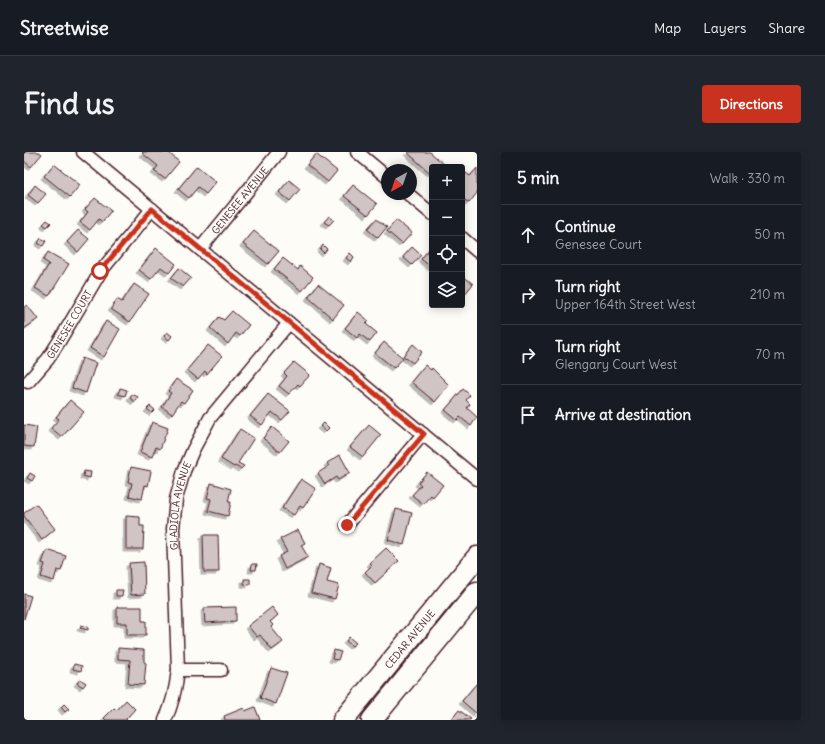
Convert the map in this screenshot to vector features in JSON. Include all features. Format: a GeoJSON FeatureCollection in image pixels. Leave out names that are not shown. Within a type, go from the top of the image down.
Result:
{"type":"FeatureCollection","features":[{"type":"Feature","properties":{"kind":"main road","name":"CEDAR AVENUE"},"geometry":{"type":"LineString","coordinates":[[343,720],[477,558]]}},
{"type":"Feature","properties":{"kind":"main road"},"geometry":{"type":"LineString","coordinates":[[372,720],[477,592]]}},
{"type":"Feature","properties":{"kind":"street"},"geometry":{"type":"LineString","coordinates":[[83,152],[477,479]]}},
{"type":"Feature","properties":{"kind":"street","name":"GENESEE AVENUE"},"geometry":{"type":"LineString","coordinates":[[200,248],[279,152]]}},
{"type":"Feature","properties":{"kind":"street"},"geometry":{"type":"LineString","coordinates":[[357,152],[381,172]]}},
{"type":"Feature","properties":{"kind":"street"},"geometry":{"type":"LineString","coordinates":[[415,200],[429,212]]}},
{"type":"Feature","properties":{"kind":"street","name":"GENESEE COURT"},"geometry":{"type":"LineString","coordinates":[[28,382],[48,359],[100,271],[152,209]]}},
{"type":"Feature","properties":{"kind":"street","name":"GLADIOLA AVENUE"},"geometry":{"type":"LineString","coordinates":[[165,720],[176,692],[178,670],[173,529],[176,499],[184,471],[210,418],[289,323]]}},
{"type":"Feature","properties":{"kind":"street"},"geometry":{"type":"LineString","coordinates":[[347,525],[424,434]]}},
{"type":"Feature","properties":{"kind":"street"},"geometry":{"type":"LineString","coordinates":[[178,670],[221,670]]}},
{"type":"Feature","properties":{"kind":"shaded area"},"geometry":{"type":"Polygon","coordinates":[[[390,675],[393,676],[361,720],[353,720],[390,675]]]}},
{"type":"Feature","properties":{"kind":"building"},"geometry":{"type":"Polygon","coordinates":[[[24,152],[39,152],[42,154],[31,167],[24,161],[24,152]]]}},
{"type":"Feature","properties":{"kind":"building"},"geometry":{"type":"Polygon","coordinates":[[[168,152],[179,162],[165,179],[154,171],[158,166],[142,153],[168,152]]]}},
{"type":"Feature","properties":{"kind":"building"},"geometry":{"type":"Polygon","coordinates":[[[407,152],[430,152],[444,164],[429,164],[429,172],[407,152]]]}},
{"type":"Feature","properties":{"kind":"building"},"geometry":{"type":"Polygon","coordinates":[[[316,154],[337,171],[328,182],[307,165],[316,154]]]}},
{"type":"Feature","properties":{"kind":"building"},"geometry":{"type":"Polygon","coordinates":[[[54,164],[80,185],[70,197],[44,176],[54,164]]]}},
{"type":"Feature","properties":{"kind":"building"},"geometry":{"type":"Polygon","coordinates":[[[197,166],[216,182],[206,194],[198,187],[189,198],[178,189],[197,166]]]}},
{"type":"Feature","properties":{"kind":"building"},"geometry":{"type":"Polygon","coordinates":[[[477,168],[477,193],[469,203],[465,200],[465,174],[466,173],[470,176],[477,168]]]}},
{"type":"Feature","properties":{"kind":"building"},"geometry":{"type":"Polygon","coordinates":[[[289,180],[300,189],[290,201],[279,192],[289,180]]]}},
{"type":"Feature","properties":{"kind":"building"},"geometry":{"type":"Polygon","coordinates":[[[35,185],[46,194],[38,203],[28,195],[35,185]]]}},
{"type":"Feature","properties":{"kind":"building"},"geometry":{"type":"Polygon","coordinates":[[[353,185],[377,204],[368,215],[344,196],[353,185]]]}},
{"type":"Feature","properties":{"kind":"building"},"geometry":{"type":"Polygon","coordinates":[[[95,198],[111,211],[102,222],[99,219],[90,230],[80,222],[88,212],[85,209],[95,198]]]}},
{"type":"Feature","properties":{"kind":"building"},"geometry":{"type":"Polygon","coordinates":[[[329,216],[334,220],[329,225],[324,222],[329,216]]]}},
{"type":"Feature","properties":{"kind":"building"},"geometry":{"type":"Polygon","coordinates":[[[376,219],[387,227],[378,238],[367,229],[376,219]]]}},
{"type":"Feature","properties":{"kind":"building"},"geometry":{"type":"Polygon","coordinates":[[[47,220],[51,223],[47,227],[43,224],[47,220]]]}},
{"type":"Feature","properties":{"kind":"building"},"geometry":{"type":"Polygon","coordinates":[[[396,220],[412,233],[402,244],[387,231],[396,220]]]}},
{"type":"Feature","properties":{"kind":"building"},"geometry":{"type":"Polygon","coordinates":[[[78,230],[89,239],[78,252],[67,242],[78,230]]]}},
{"type":"Feature","properties":{"kind":"building"},"geometry":{"type":"Polygon","coordinates":[[[254,231],[279,251],[268,264],[243,244],[254,231]]]}},
{"type":"Feature","properties":{"kind":"building"},"geometry":{"type":"Polygon","coordinates":[[[41,238],[46,241],[43,246],[38,243],[41,238]]]}},
{"type":"Feature","properties":{"kind":"building"},"geometry":{"type":"Polygon","coordinates":[[[323,245],[327,249],[324,253],[320,249],[323,245]]]}},
{"type":"Feature","properties":{"kind":"building"},"geometry":{"type":"Polygon","coordinates":[[[412,247],[421,255],[412,265],[403,257],[412,247]]]}},
{"type":"Feature","properties":{"kind":"building"},"geometry":{"type":"Polygon","coordinates":[[[156,248],[176,264],[169,273],[161,267],[151,279],[139,270],[156,248]]]}},
{"type":"Feature","properties":{"kind":"building"},"geometry":{"type":"Polygon","coordinates":[[[429,249],[429,266],[421,259],[429,249]]]}},
{"type":"Feature","properties":{"kind":"building"},"geometry":{"type":"Polygon","coordinates":[[[48,252],[69,264],[49,296],[35,288],[49,264],[43,260],[48,252]]]}},
{"type":"Feature","properties":{"kind":"building"},"geometry":{"type":"Polygon","coordinates":[[[350,253],[354,257],[351,262],[346,258],[350,253]]]}},
{"type":"Feature","properties":{"kind":"building"},"geometry":{"type":"Polygon","coordinates":[[[283,258],[298,270],[300,266],[313,277],[302,291],[274,269],[283,258]]]}},
{"type":"Feature","properties":{"kind":"building"},"geometry":{"type":"Polygon","coordinates":[[[179,268],[191,278],[183,287],[171,278],[179,268]]]}},
{"type":"Feature","properties":{"kind":"building"},"geometry":{"type":"Polygon","coordinates":[[[465,277],[473,284],[465,294],[465,277]]]}},
{"type":"Feature","properties":{"kind":"building"},"geometry":{"type":"Polygon","coordinates":[[[134,284],[149,294],[130,322],[111,309],[117,299],[122,302],[134,284]]]}},
{"type":"Feature","properties":{"kind":"building"},"geometry":{"type":"Polygon","coordinates":[[[318,284],[344,305],[333,319],[308,297],[318,284]]]}},
{"type":"Feature","properties":{"kind":"building"},"geometry":{"type":"Polygon","coordinates":[[[27,305],[38,319],[24,329],[24,307],[27,305]]]}},
{"type":"Feature","properties":{"kind":"building"},"geometry":{"type":"Polygon","coordinates":[[[232,311],[249,325],[240,336],[236,333],[228,344],[210,328],[219,317],[224,320],[232,311]]]}},
{"type":"Feature","properties":{"kind":"building"},"geometry":{"type":"Polygon","coordinates":[[[358,312],[369,321],[366,324],[377,333],[370,342],[360,334],[357,338],[345,328],[358,312]]]}},
{"type":"Feature","properties":{"kind":"building"},"geometry":{"type":"Polygon","coordinates":[[[106,321],[120,329],[104,357],[90,348],[106,321]]]}},
{"type":"Feature","properties":{"kind":"building"},"geometry":{"type":"Polygon","coordinates":[[[167,332],[172,336],[169,340],[164,336],[167,332]]]}},
{"type":"Feature","properties":{"kind":"building"},"geometry":{"type":"Polygon","coordinates":[[[384,342],[403,358],[394,368],[375,353],[384,342]]]}},
{"type":"Feature","properties":{"kind":"building"},"geometry":{"type":"Polygon","coordinates":[[[413,344],[422,352],[413,363],[403,356],[413,344]]]}},
{"type":"Feature","properties":{"kind":"building"},"geometry":{"type":"Polygon","coordinates":[[[208,345],[222,356],[207,374],[205,371],[198,379],[187,370],[208,345]]]}},
{"type":"Feature","properties":{"kind":"building"},"geometry":{"type":"Polygon","coordinates":[[[82,358],[96,363],[86,393],[72,388],[82,358]]]}},
{"type":"Feature","properties":{"kind":"building"},"geometry":{"type":"Polygon","coordinates":[[[294,362],[310,375],[300,386],[298,384],[289,394],[279,386],[287,376],[284,373],[294,362]]]}},
{"type":"Feature","properties":{"kind":"building"},"geometry":{"type":"Polygon","coordinates":[[[425,365],[431,370],[432,368],[449,385],[435,402],[411,382],[425,365]]]}},
{"type":"Feature","properties":{"kind":"building"},"geometry":{"type":"Polygon","coordinates":[[[176,379],[193,390],[184,403],[181,401],[172,414],[162,407],[171,393],[168,391],[176,379]]]}},
{"type":"Feature","properties":{"kind":"building"},"geometry":{"type":"Polygon","coordinates":[[[120,388],[127,390],[125,396],[118,394],[120,388]]]}},
{"type":"Feature","properties":{"kind":"building"},"geometry":{"type":"Polygon","coordinates":[[[463,389],[470,395],[466,400],[470,404],[467,408],[477,417],[471,426],[460,417],[457,420],[445,410],[463,389]]]}},
{"type":"Feature","properties":{"kind":"building"},"geometry":{"type":"Polygon","coordinates":[[[132,394],[138,397],[135,402],[130,398],[132,394]]]}},
{"type":"Feature","properties":{"kind":"building"},"geometry":{"type":"Polygon","coordinates":[[[268,394],[290,411],[282,420],[272,412],[262,425],[250,416],[268,394]]]}},
{"type":"Feature","properties":{"kind":"building"},"geometry":{"type":"Polygon","coordinates":[[[70,400],[84,412],[62,437],[51,428],[59,419],[56,417],[70,400]]]}},
{"type":"Feature","properties":{"kind":"building"},"geometry":{"type":"Polygon","coordinates":[[[150,406],[155,410],[152,413],[147,409],[150,406]]]}},
{"type":"Feature","properties":{"kind":"building"},"geometry":{"type":"Polygon","coordinates":[[[152,422],[168,428],[160,449],[156,447],[152,457],[140,452],[152,422]]]}},
{"type":"Feature","properties":{"kind":"building"},"geometry":{"type":"Polygon","coordinates":[[[324,423],[329,428],[326,431],[320,426],[324,423]]]}},
{"type":"Feature","properties":{"kind":"building"},"geometry":{"type":"Polygon","coordinates":[[[24,425],[37,427],[34,447],[24,446],[24,425]]]}},
{"type":"Feature","properties":{"kind":"building"},"geometry":{"type":"Polygon","coordinates":[[[369,425],[381,435],[363,457],[350,447],[369,425]]]}},
{"type":"Feature","properties":{"kind":"building"},"geometry":{"type":"Polygon","coordinates":[[[272,427],[289,441],[280,452],[263,438],[272,427]]]}},
{"type":"Feature","properties":{"kind":"building"},"geometry":{"type":"Polygon","coordinates":[[[240,429],[254,438],[238,463],[244,466],[241,469],[235,466],[234,467],[221,459],[240,429]]]}},
{"type":"Feature","properties":{"kind":"building"},"geometry":{"type":"Polygon","coordinates":[[[340,455],[350,473],[338,480],[336,477],[325,484],[318,473],[329,466],[327,463],[340,455]]]}},
{"type":"Feature","properties":{"kind":"building"},"geometry":{"type":"Polygon","coordinates":[[[131,467],[151,471],[148,486],[145,485],[142,499],[129,496],[132,483],[128,482],[131,467]]]}},
{"type":"Feature","properties":{"kind":"building"},"geometry":{"type":"Polygon","coordinates":[[[84,471],[91,472],[90,478],[83,476],[84,471]]]}},
{"type":"Feature","properties":{"kind":"building"},"geometry":{"type":"Polygon","coordinates":[[[427,472],[443,485],[433,497],[431,495],[423,504],[412,495],[421,485],[418,483],[427,472]]]}},
{"type":"Feature","properties":{"kind":"building"},"geometry":{"type":"Polygon","coordinates":[[[30,473],[35,476],[32,481],[27,478],[30,473]]]}},
{"type":"Feature","properties":{"kind":"building"},"geometry":{"type":"Polygon","coordinates":[[[301,479],[316,489],[303,508],[300,506],[294,515],[282,508],[301,479]]]}},
{"type":"Feature","properties":{"kind":"building"},"geometry":{"type":"Polygon","coordinates":[[[211,483],[231,489],[228,502],[231,502],[228,516],[208,511],[211,499],[207,498],[211,483]]]}},
{"type":"Feature","properties":{"kind":"building"},"geometry":{"type":"Polygon","coordinates":[[[36,504],[55,529],[42,540],[24,516],[24,513],[36,504]]]}},
{"type":"Feature","properties":{"kind":"building"},"geometry":{"type":"Polygon","coordinates":[[[396,509],[412,513],[404,545],[388,540],[396,509]]]}},
{"type":"Feature","properties":{"kind":"building"},"geometry":{"type":"Polygon","coordinates":[[[126,516],[140,517],[140,526],[144,526],[143,549],[126,549],[126,516]]]}},
{"type":"Feature","properties":{"kind":"building"},"geometry":{"type":"Polygon","coordinates":[[[298,530],[305,543],[301,545],[308,557],[285,569],[279,556],[287,552],[280,539],[298,530]]]}},
{"type":"Feature","properties":{"kind":"building"},"geometry":{"type":"Polygon","coordinates":[[[203,535],[218,535],[219,572],[204,572],[203,535]]]}},
{"type":"Feature","properties":{"kind":"building"},"geometry":{"type":"Polygon","coordinates":[[[386,548],[399,561],[375,583],[365,572],[372,565],[370,563],[386,548]]]}},
{"type":"Feature","properties":{"kind":"building"},"geometry":{"type":"Polygon","coordinates":[[[47,550],[66,556],[61,571],[57,570],[54,581],[41,577],[45,564],[42,563],[47,550]]]}},
{"type":"Feature","properties":{"kind":"building"},"geometry":{"type":"Polygon","coordinates":[[[144,562],[145,594],[131,595],[129,563],[144,562]]]}},
{"type":"Feature","properties":{"kind":"building"},"geometry":{"type":"Polygon","coordinates":[[[252,564],[257,564],[256,570],[251,570],[252,564]]]}},
{"type":"Feature","properties":{"kind":"building"},"geometry":{"type":"Polygon","coordinates":[[[319,564],[331,568],[327,582],[339,585],[335,599],[311,593],[319,564]]]}},
{"type":"Feature","properties":{"kind":"building"},"geometry":{"type":"Polygon","coordinates":[[[244,579],[250,579],[250,585],[244,584],[244,579]]]}},
{"type":"Feature","properties":{"kind":"building"},"geometry":{"type":"Polygon","coordinates":[[[116,590],[123,590],[122,596],[116,596],[116,590]]]}},
{"type":"Feature","properties":{"kind":"building"},"geometry":{"type":"Polygon","coordinates":[[[24,594],[31,596],[24,619],[24,594]]]}},
{"type":"Feature","properties":{"kind":"building"},"geometry":{"type":"Polygon","coordinates":[[[117,607],[142,607],[142,621],[146,621],[146,635],[127,635],[127,623],[117,623],[117,607]]]}},
{"type":"Feature","properties":{"kind":"building"},"geometry":{"type":"Polygon","coordinates":[[[236,607],[236,621],[205,623],[204,608],[236,607]]]}},
{"type":"Feature","properties":{"kind":"building"},"geometry":{"type":"Polygon","coordinates":[[[272,607],[278,615],[270,622],[273,625],[271,627],[283,642],[272,650],[260,635],[257,637],[248,626],[272,607]]]}},
{"type":"Feature","properties":{"kind":"building"},"geometry":{"type":"Polygon","coordinates":[[[81,625],[88,627],[88,630],[80,628],[81,625]]]}},
{"type":"Feature","properties":{"kind":"building"},"geometry":{"type":"Polygon","coordinates":[[[349,637],[356,643],[352,646],[346,641],[349,637]]]}},
{"type":"Feature","properties":{"kind":"building"},"geometry":{"type":"Polygon","coordinates":[[[118,648],[144,650],[144,662],[146,663],[144,685],[128,684],[130,660],[118,659],[118,648]]]}},
{"type":"Feature","properties":{"kind":"building"},"geometry":{"type":"Polygon","coordinates":[[[334,650],[341,652],[338,660],[332,659],[334,650]]]}},
{"type":"Feature","properties":{"kind":"building"},"geometry":{"type":"Polygon","coordinates":[[[74,664],[82,666],[81,671],[73,669],[74,664]]]}},
{"type":"Feature","properties":{"kind":"building"},"geometry":{"type":"Polygon","coordinates":[[[271,668],[287,673],[276,704],[260,698],[271,668]]]}},
{"type":"Feature","properties":{"kind":"building"},"geometry":{"type":"Polygon","coordinates":[[[80,679],[86,683],[83,687],[77,683],[80,679]]]}},
{"type":"Feature","properties":{"kind":"building"},"geometry":{"type":"Polygon","coordinates":[[[477,684],[477,714],[462,701],[477,684]]]}},
{"type":"Feature","properties":{"kind":"building"},"geometry":{"type":"Polygon","coordinates":[[[126,700],[135,709],[126,719],[127,720],[106,720],[104,718],[114,708],[117,710],[126,700]]]}},
{"type":"Feature","properties":{"kind":"building"},"geometry":{"type":"Polygon","coordinates":[[[64,704],[69,709],[65,712],[61,707],[64,704]]]}},
{"type":"Feature","properties":{"kind":"building"},"geometry":{"type":"Polygon","coordinates":[[[255,707],[260,720],[225,720],[224,716],[244,708],[245,711],[255,707]]]}},
{"type":"Feature","properties":{"kind":"building"},"geometry":{"type":"Polygon","coordinates":[[[459,710],[471,719],[451,720],[459,710]]]}},
{"type":"Feature","properties":{"kind":"route"},"geometry":{"type":"LineString","coordinates":[[100,271],[152,209],[424,434],[347,525]]}}]}
